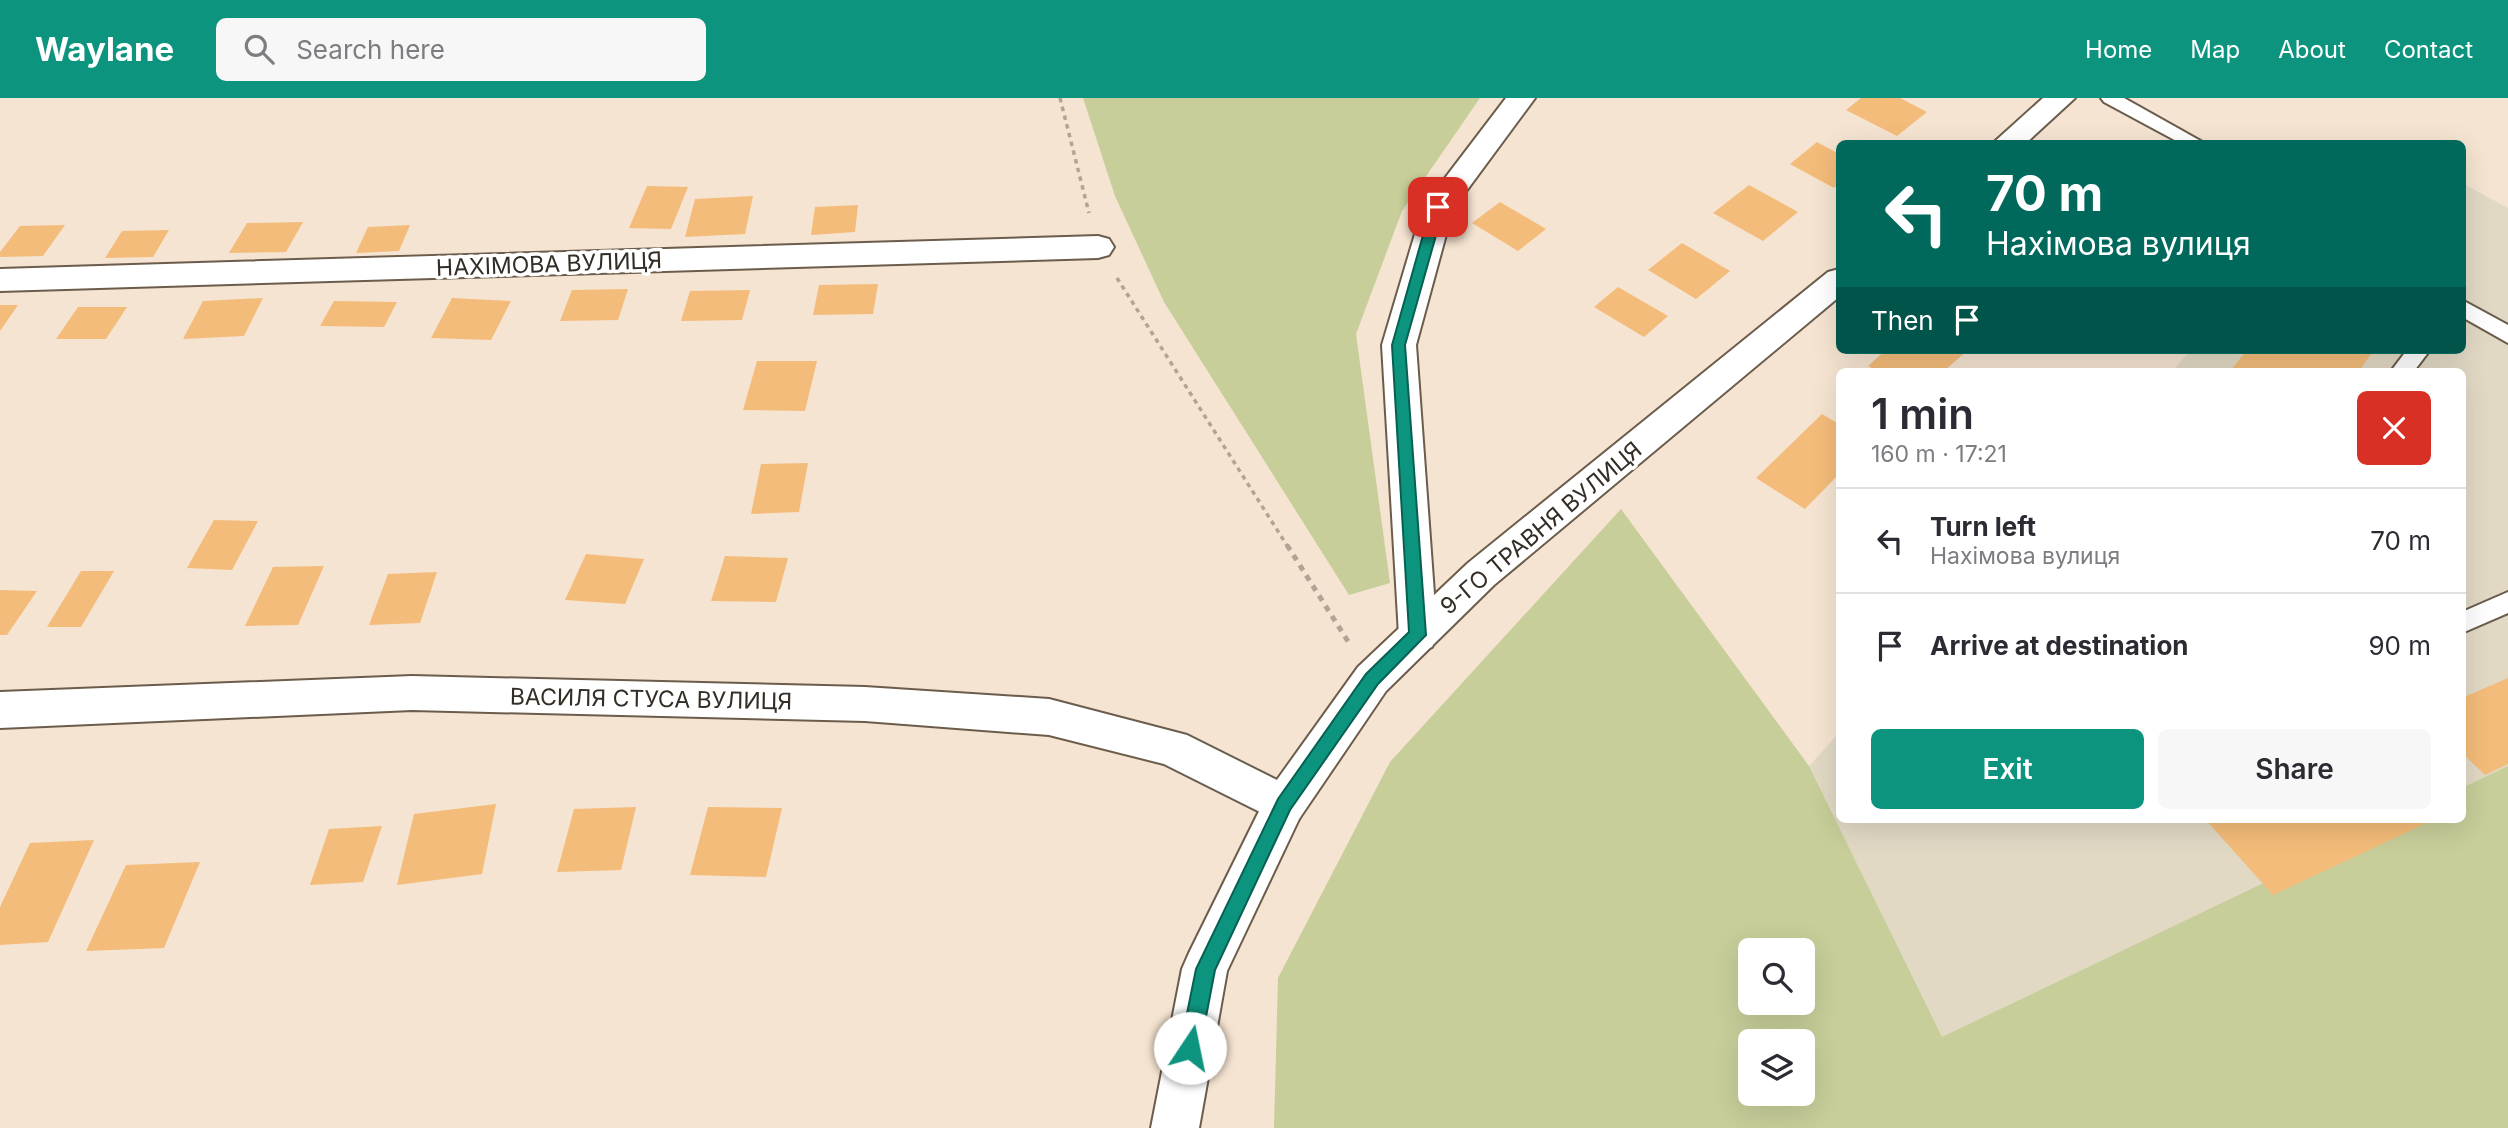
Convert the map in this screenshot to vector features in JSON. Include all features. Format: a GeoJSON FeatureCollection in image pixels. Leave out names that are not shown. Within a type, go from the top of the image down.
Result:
{"type":"FeatureCollection","features":[{"type":"Feature","properties":{"kind":"street"},"geometry":{"type":"LineString","coordinates":[[1418,635],[1399,345],[1438,207],[1521,98]]}},
{"type":"Feature","properties":{"kind":"street"},"geometry":{"type":"LineString","coordinates":[[2011,140],[2062,98]]}},
{"type":"Feature","properties":{"kind":"street","name":"НАХІМОВА ВУЛИЦЯ"},"geometry":{"type":"LineString","coordinates":[[0,280],[1098,247]]}},
{"type":"Feature","properties":{"kind":"street","name":"9-ГО ТРАВНЯ ВУЛИЦЯ"},"geometry":{"type":"LineString","coordinates":[[1175,1128],[1205,969],[1284,805],[1372,679],[1481,574],[1836,282]]}},
{"type":"Feature","properties":{"kind":"street","name":"ВАСИЛЯ СТУСА ВУЛИЦЯ"},"geometry":{"type":"LineString","coordinates":[[0,710],[412,693],[865,704],[1049,717],[1172,748],[1284,805]]}},
{"type":"Feature","properties":{"kind":"lane"},"geometry":{"type":"LineString","coordinates":[[2110,98],[2189,140]]}},
{"type":"Feature","properties":{"kind":"lane"},"geometry":{"type":"LineString","coordinates":[[2466,309],[2508,335]]}},
{"type":"Feature","properties":{"kind":"lane"},"geometry":{"type":"LineString","coordinates":[[2404,368],[2416,354]]}},
{"type":"Feature","properties":{"kind":"lane"},"geometry":{"type":"LineString","coordinates":[[2466,621],[2508,602]]}},
{"type":"Feature","properties":{"kind":"path"},"geometry":{"type":"LineString","coordinates":[[1059,98],[1098,247],[1372,679]]}},
{"type":"Feature","properties":{"kind":"shaded area"},"geometry":{"type":"Polygon","coordinates":[[[2466,185],[2508,208],[2508,780],[2466,799],[2466,368],[2175,368],[2187,354],[2466,354],[2466,185]]]}},
{"type":"Feature","properties":{"kind":"shaded area"},"geometry":{"type":"Polygon","coordinates":[[[1836,736],[1836,821],[1809,766],[1836,736]]]}},
{"type":"Feature","properties":{"kind":"shaded area"},"geometry":{"type":"Polygon","coordinates":[[[1837,823],[2414,823],[1942,1038],[1837,823]]]}},
{"type":"Feature","properties":{"kind":"green space"},"geometry":{"type":"Polygon","coordinates":[[[1083,98],[1480,98],[1402,211],[1356,334],[1390,583],[1349,595],[1164,302],[1115,196],[1083,98]]]}},
{"type":"Feature","properties":{"kind":"green space"},"geometry":{"type":"Polygon","coordinates":[[[1621,509],[1809,766],[1942,1037],[2389,823],[2466,823],[2466,786],[2508,766],[2508,1128],[1274,1128],[1278,978],[1390,762],[1621,509]]]}},
{"type":"Feature","properties":{"kind":"building"},"geometry":{"type":"Polygon","coordinates":[[[1861,98],[1900,98],[1927,112],[1897,136],[1846,110],[1861,98]]]}},
{"type":"Feature","properties":{"kind":"building"},"geometry":{"type":"Polygon","coordinates":[[[1817,142],[1836,152],[1836,186],[1834,188],[1790,164],[1817,142]]]}},
{"type":"Feature","properties":{"kind":"building"},"geometry":{"type":"Polygon","coordinates":[[[1749,185],[1798,212],[1763,241],[1713,213],[1749,185]]]}},
{"type":"Feature","properties":{"kind":"building"},"geometry":{"type":"Polygon","coordinates":[[[647,186],[688,187],[671,229],[629,228],[647,186]]]}},
{"type":"Feature","properties":{"kind":"building"},"geometry":{"type":"Polygon","coordinates":[[[753,196],[745,234],[685,237],[695,199],[753,196]]]}},
{"type":"Feature","properties":{"kind":"building"},"geometry":{"type":"Polygon","coordinates":[[[1500,202],[1546,229],[1518,251],[1472,223],[1500,202]]]}},
{"type":"Feature","properties":{"kind":"building"},"geometry":{"type":"Polygon","coordinates":[[[858,205],[855,232],[811,235],[815,207],[858,205]]]}},
{"type":"Feature","properties":{"kind":"building"},"geometry":{"type":"Polygon","coordinates":[[[303,222],[286,252],[229,253],[247,223],[303,222]]]}},
{"type":"Feature","properties":{"kind":"building"},"geometry":{"type":"Polygon","coordinates":[[[65,225],[43,256],[0,257],[0,252],[20,226],[65,225]]]}},
{"type":"Feature","properties":{"kind":"building"},"geometry":{"type":"Polygon","coordinates":[[[410,225],[399,251],[356,253],[368,227],[410,225]]]}},
{"type":"Feature","properties":{"kind":"building"},"geometry":{"type":"Polygon","coordinates":[[[169,230],[153,257],[105,258],[122,231],[169,230]]]}},
{"type":"Feature","properties":{"kind":"building"},"geometry":{"type":"Polygon","coordinates":[[[1682,243],[1730,271],[1696,299],[1648,270],[1682,243]]]}},
{"type":"Feature","properties":{"kind":"building"},"geometry":{"type":"Polygon","coordinates":[[[878,284],[873,314],[813,315],[819,285],[878,284]]]}},
{"type":"Feature","properties":{"kind":"building"},"geometry":{"type":"Polygon","coordinates":[[[1618,287],[1668,316],[1644,337],[1594,307],[1618,287]]]}},
{"type":"Feature","properties":{"kind":"building"},"geometry":{"type":"Polygon","coordinates":[[[628,289],[618,320],[560,321],[572,290],[628,289]]]}},
{"type":"Feature","properties":{"kind":"building"},"geometry":{"type":"Polygon","coordinates":[[[750,290],[742,320],[681,321],[690,291],[750,290]]]}},
{"type":"Feature","properties":{"kind":"building"},"geometry":{"type":"Polygon","coordinates":[[[263,298],[244,336],[183,339],[203,301],[263,298]]]}},
{"type":"Feature","properties":{"kind":"building"},"geometry":{"type":"Polygon","coordinates":[[[452,298],[511,301],[491,340],[431,338],[452,298]]]}},
{"type":"Feature","properties":{"kind":"building"},"geometry":{"type":"Polygon","coordinates":[[[334,301],[397,302],[384,327],[320,326],[334,301]]]}},
{"type":"Feature","properties":{"kind":"building"},"geometry":{"type":"Polygon","coordinates":[[[0,305],[18,305],[0,331],[0,305]]]}},
{"type":"Feature","properties":{"kind":"building"},"geometry":{"type":"Polygon","coordinates":[[[78,307],[127,307],[106,339],[56,339],[78,307]]]}},
{"type":"Feature","properties":{"kind":"building"},"geometry":{"type":"Polygon","coordinates":[[[1882,354],[1963,354],[1947,368],[1868,366],[1882,354]]]}},
{"type":"Feature","properties":{"kind":"building"},"geometry":{"type":"Polygon","coordinates":[[[2244,354],[2371,354],[2361,368],[2232,368],[2244,354]]]}},
{"type":"Feature","properties":{"kind":"building"},"geometry":{"type":"Polygon","coordinates":[[[757,361],[817,361],[805,411],[743,410],[757,361]]]}},
{"type":"Feature","properties":{"kind":"building"},"geometry":{"type":"Polygon","coordinates":[[[1822,414],[1836,422],[1836,477],[1805,509],[1756,478],[1822,414]]]}},
{"type":"Feature","properties":{"kind":"building"},"geometry":{"type":"Polygon","coordinates":[[[808,463],[799,512],[751,514],[761,464],[808,463]]]}},
{"type":"Feature","properties":{"kind":"building"},"geometry":{"type":"Polygon","coordinates":[[[214,520],[258,521],[232,570],[187,568],[214,520]]]}},
{"type":"Feature","properties":{"kind":"building"},"geometry":{"type":"Polygon","coordinates":[[[586,554],[644,559],[625,604],[565,600],[586,554]]]}},
{"type":"Feature","properties":{"kind":"building"},"geometry":{"type":"Polygon","coordinates":[[[725,556],[788,558],[776,602],[711,601],[725,556]]]}},
{"type":"Feature","properties":{"kind":"building"},"geometry":{"type":"Polygon","coordinates":[[[324,566],[298,625],[245,626],[273,567],[324,566]]]}},
{"type":"Feature","properties":{"kind":"building"},"geometry":{"type":"Polygon","coordinates":[[[81,571],[114,571],[81,627],[47,627],[81,571]]]}},
{"type":"Feature","properties":{"kind":"building"},"geometry":{"type":"Polygon","coordinates":[[[437,572],[420,623],[369,625],[388,574],[437,572]]]}},
{"type":"Feature","properties":{"kind":"building"},"geometry":{"type":"Polygon","coordinates":[[[0,590],[37,591],[7,635],[0,635],[0,590]]]}},
{"type":"Feature","properties":{"kind":"building"},"geometry":{"type":"Polygon","coordinates":[[[2508,678],[2508,764],[2485,775],[2466,757],[2466,696],[2508,678]]]}},
{"type":"Feature","properties":{"kind":"building"},"geometry":{"type":"Polygon","coordinates":[[[496,804],[482,874],[397,885],[414,814],[496,804]]]}},
{"type":"Feature","properties":{"kind":"building"},"geometry":{"type":"Polygon","coordinates":[[[636,807],[621,870],[557,872],[574,809],[636,807]]]}},
{"type":"Feature","properties":{"kind":"building"},"geometry":{"type":"Polygon","coordinates":[[[708,807],[782,808],[766,877],[690,875],[708,807]]]}},
{"type":"Feature","properties":{"kind":"building"},"geometry":{"type":"Polygon","coordinates":[[[2209,823],[2426,823],[2273,895],[2209,823]]]}},
{"type":"Feature","properties":{"kind":"building"},"geometry":{"type":"Polygon","coordinates":[[[382,826],[363,882],[310,885],[329,829],[382,826]]]}},
{"type":"Feature","properties":{"kind":"building"},"geometry":{"type":"Polygon","coordinates":[[[94,840],[48,942],[0,945],[0,907],[30,843],[94,840]]]}},
{"type":"Feature","properties":{"kind":"building"},"geometry":{"type":"Polygon","coordinates":[[[200,862],[164,948],[86,951],[126,865],[200,862]]]}},
{"type":"Feature","properties":{"kind":"route"},"geometry":{"type":"LineString","coordinates":[[1190,1048],[1205,969],[1284,805],[1372,679],[1418,635],[1399,345],[1438,207]]}}]}
